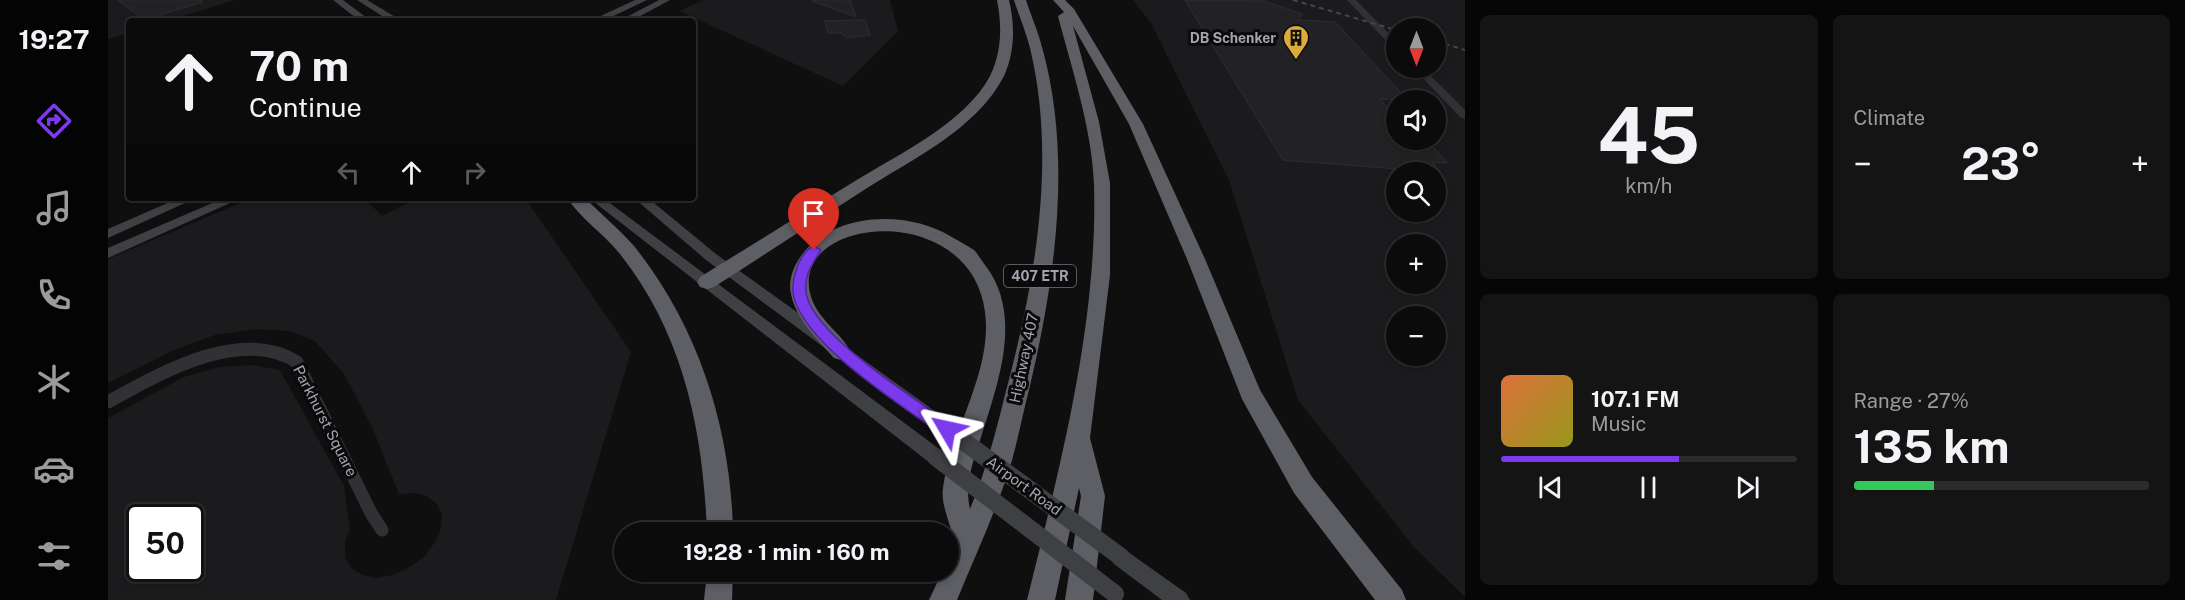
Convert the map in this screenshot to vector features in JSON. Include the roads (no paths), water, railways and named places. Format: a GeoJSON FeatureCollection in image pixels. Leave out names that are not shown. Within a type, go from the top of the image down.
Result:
{"type":"FeatureCollection","features":[{"type":"Feature","properties":{"kind":"highway"},"geometry":{"type":"LineString","coordinates":[[707,282],[937,137],[972,108],[993,83],[1003,58],[1007,26],[1003,0]]}},
{"type":"Feature","properties":{"kind":"highway","name":"Highway 407"},"geometry":{"type":"LineString","coordinates":[[943,600],[993,481],[1021,378],[1045,251],[1050,146],[1046,98],[1031,26],[1020,0]]}},
{"type":"Feature","properties":{"kind":"highway"},"geometry":{"type":"LineString","coordinates":[[1041,600],[1079,436],[1101,276],[1102,183],[1092,122],[1069,29],[1059,0]]}},
{"type":"Feature","properties":{"kind":"highway"},"geometry":{"type":"LineString","coordinates":[[1059,0],[1070,12],[1092,47],[1136,124],[1196,259],[1250,393],[1304,485],[1392,600]]}},
{"type":"Feature","properties":{"kind":"highway"},"geometry":{"type":"LineString","coordinates":[[578,201],[643,271],[669,311],[688,351],[701,390],[710,432],[718,477],[720,522]]}},
{"type":"Feature","properties":{"kind":"highway"},"geometry":{"type":"LineString","coordinates":[[841,352],[810,315],[801,297],[800,280],[804,266],[823,242],[845,231],[868,226],[907,227],[932,234],[952,244],[981,270],[993,297],[997,325],[994,354],[954,490],[966,545]]}},
{"type":"Feature","properties":{"kind":"highway"},"geometry":{"type":"LineString","coordinates":[[1079,436],[1093,496],[1079,600]]}},
{"type":"Feature","properties":{"kind":"highway"},"geometry":{"type":"LineString","coordinates":[[718,600],[719,582]]}},
{"type":"Feature","properties":{"kind":"main road"},"geometry":{"type":"LineString","coordinates":[[337,0],[362,18]]}},
{"type":"Feature","properties":{"kind":"main road"},"geometry":{"type":"LineString","coordinates":[[361,0],[392,18]]}},
{"type":"Feature","properties":{"kind":"main road"},"geometry":{"type":"LineString","coordinates":[[602,18],[643,0]]}},
{"type":"Feature","properties":{"kind":"main road"},"geometry":{"type":"LineString","coordinates":[[630,18],[666,0]]}},
{"type":"Feature","properties":{"kind":"main road"},"geometry":{"type":"LineString","coordinates":[[108,234],[183,201]]}},
{"type":"Feature","properties":{"kind":"main road"},"geometry":{"type":"LineString","coordinates":[[108,253],[228,201]]}},
{"type":"Feature","properties":{"kind":"main road","name":"Airport Road"},"geometry":{"type":"LineString","coordinates":[[599,201],[1119,597]]}},
{"type":"Feature","properties":{"kind":"main road","name":"Airport Road"},"geometry":{"type":"LineString","coordinates":[[644,201],[728,269],[1179,600]]}},
{"type":"Feature","properties":{"kind":"street"},"geometry":{"type":"LineString","coordinates":[[1351,0],[1386,36]]}},
{"type":"Feature","properties":{"kind":"street"},"geometry":{"type":"LineString","coordinates":[[1428,78],[1465,116]]}},
{"type":"Feature","properties":{"kind":"street","name":"Parkhurst Square"},"geometry":{"type":"LineString","coordinates":[[108,402],[160,374],[223,352],[255,349],[280,352],[297,362],[371,513],[382,530]]}},
{"type":"Feature","properties":{"kind":"railway"},"geometry":{"type":"LineString","coordinates":[[1293,0],[1386,27]]}},
{"type":"Feature","properties":{"kind":"railway"},"geometry":{"type":"LineString","coordinates":[[1446,44],[1465,50]]}},
{"type":"Feature","properties":{"kind":"place","name":"DB Schenker"},"geometry":{"type":"Point","coordinates":[1296,61]}}]}
